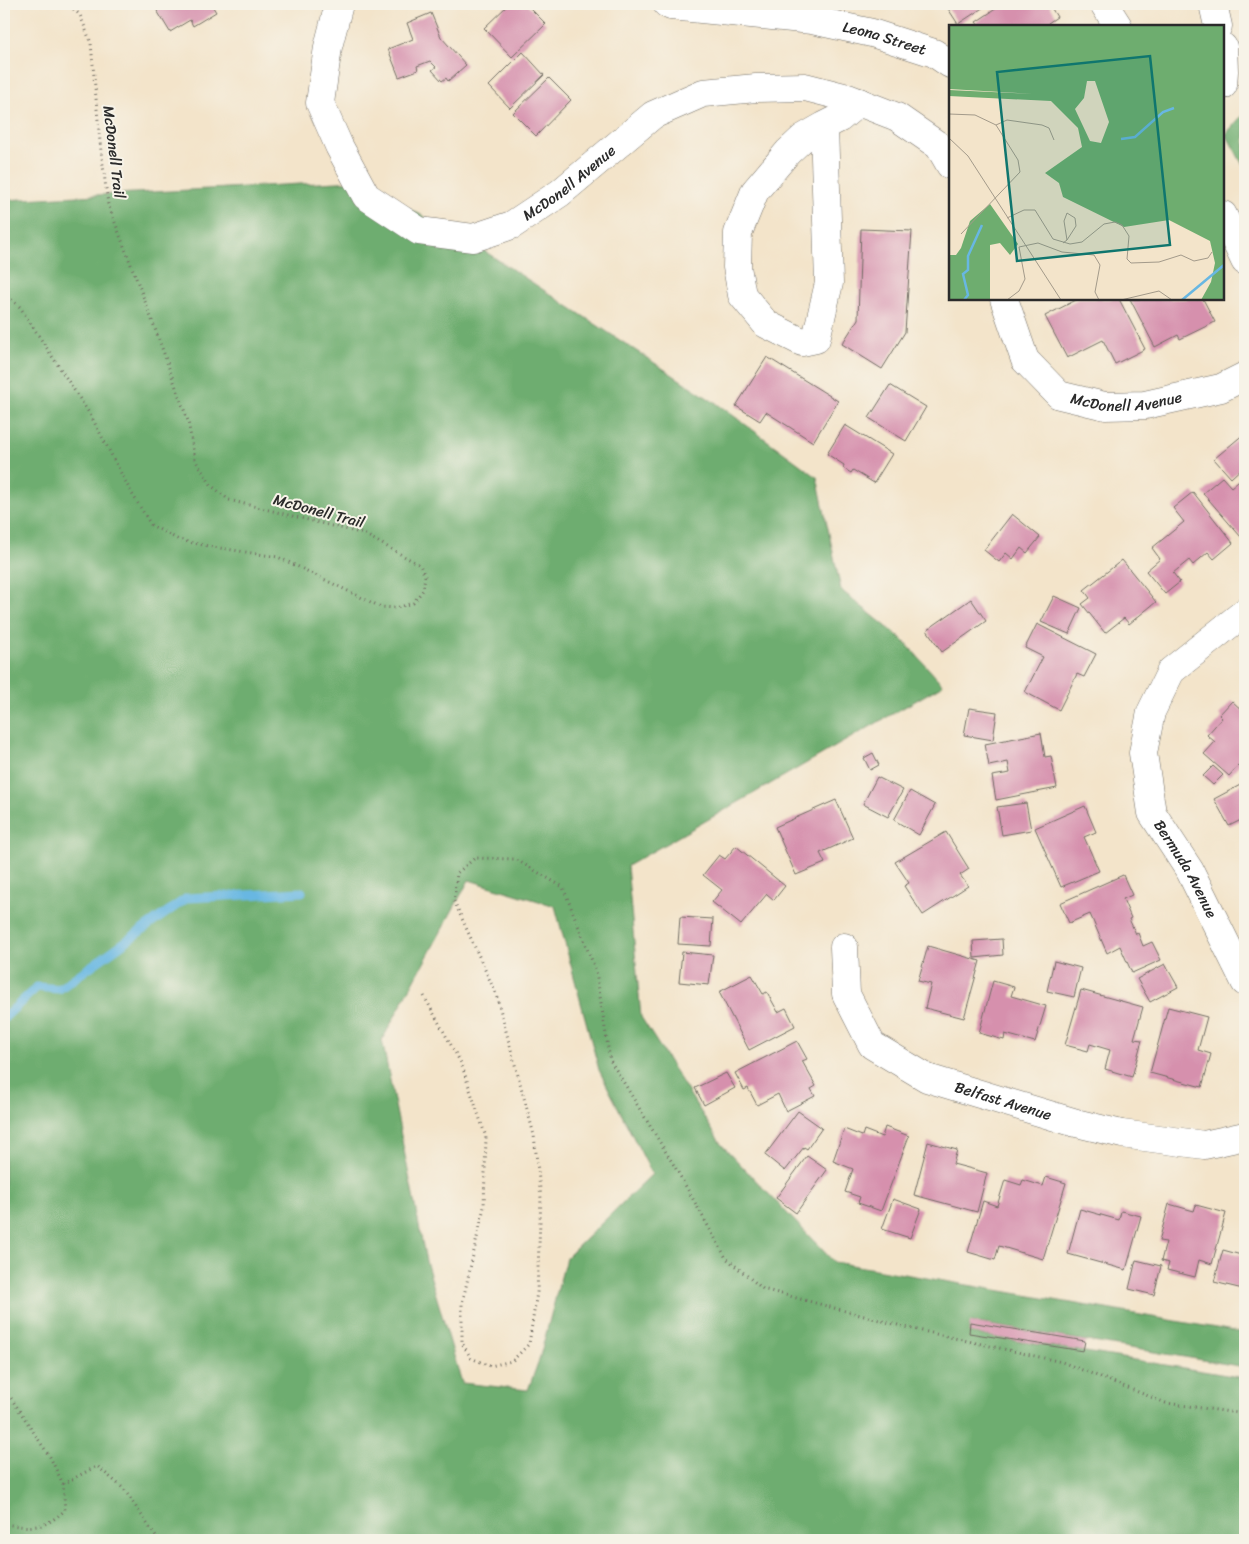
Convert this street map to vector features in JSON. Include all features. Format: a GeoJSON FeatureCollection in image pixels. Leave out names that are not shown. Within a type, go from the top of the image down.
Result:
{"type":"FeatureCollection","features":[{"type":"Feature","properties":{"kind":"street","name":"McDonell Avenue"},"geometry":{"type":"LineString","coordinates":[[339,4],[328,47],[320,103],[339,146],[366,196],[420,232],[473,238],[512,225],[560,193],[653,115],[703,93],[756,88],[806,87],[859,102],[897,117],[939,146],[949,163]]}},
{"type":"Feature","properties":{"kind":"street","name":"Leona Street"},"geometry":{"type":"LineString","coordinates":[[667,4],[671,6],[821,22],[872,33],[934,53],[949,63]]}},
{"type":"Feature","properties":{"kind":"street"},"geometry":{"type":"LineString","coordinates":[[1104,4],[1117,25]]}},
{"type":"Feature","properties":{"kind":"street"},"geometry":{"type":"LineString","coordinates":[[1213,4],[1218,25]]}},
{"type":"Feature","properties":{"kind":"street"},"geometry":{"type":"LineString","coordinates":[[824,126],[829,284],[816,339],[802,342],[766,324],[742,295],[738,267],[738,233],[755,191],[788,152],[803,138],[824,126],[840,118],[859,102]]}},
{"type":"Feature","properties":{"kind":"street"},"geometry":{"type":"LineString","coordinates":[[1224,217],[1245,261]]}},
{"type":"Feature","properties":{"kind":"street","name":"McDonell Avenue"},"geometry":{"type":"LineString","coordinates":[[1004,300],[1025,360],[1059,396],[1105,406],[1145,405],[1221,388],[1245,376]]}},
{"type":"Feature","properties":{"kind":"street","name":"Bermuda Avenue"},"geometry":{"type":"LineString","coordinates":[[1245,612],[1172,671],[1150,712],[1144,753],[1152,813],[1190,871],[1245,982]]}},
{"type":"Feature","properties":{"kind":"street","name":"Belfast Avenue"},"geometry":{"type":"LineString","coordinates":[[844,947],[846,994],[872,1046],[926,1078],[1076,1123],[1122,1134],[1204,1145],[1245,1136]]}},
{"type":"Feature","properties":{"kind":"path","name":"McDonell Trail"},"geometry":{"type":"LineString","coordinates":[[4,293],[20,307],[90,416],[130,492],[151,525],[179,540],[278,557],[381,607],[396,608],[413,603],[423,590],[425,576],[420,565],[364,534],[229,500],[212,486],[195,460],[188,421],[108,204],[91,43],[80,15],[68,4]]}},
{"type":"Feature","properties":{"kind":"path"},"geometry":{"type":"LineString","coordinates":[[424,996],[461,1063],[486,1137],[484,1207],[462,1304],[462,1344],[471,1358],[490,1366],[512,1361],[529,1344],[537,1292],[541,1198],[534,1135],[496,994],[454,901],[456,873],[475,858],[515,859],[563,887],[596,971],[610,1060],[675,1167],[726,1258],[763,1289],[909,1328],[1062,1362],[1166,1403],[1245,1414]]}},
{"type":"Feature","properties":{"kind":"path"},"geometry":{"type":"LineString","coordinates":[[4,1391],[11,1398],[50,1457],[63,1484],[65,1510],[54,1520],[41,1526],[4,1524]]}},
{"type":"Feature","properties":{"kind":"path"},"geometry":{"type":"LineString","coordinates":[[63,1484],[97,1466],[124,1489],[158,1540]]}},
{"type":"Feature","properties":{"kind":"green space"},"geometry":{"type":"Polygon","coordinates":[[[1245,112],[1245,169],[1226,134],[1245,112]]]}},
{"type":"Feature","properties":{"kind":"green space"},"geometry":{"type":"Polygon","coordinates":[[[356,181],[463,237],[723,408],[817,477],[841,590],[903,640],[943,685],[627,866],[641,1017],[721,1144],[834,1262],[1245,1333],[1245,1367],[971,1322],[969,1333],[1245,1378],[1245,1540],[4,1540],[4,200],[356,181]],[[469,880],[382,1040],[426,1261],[462,1383],[528,1390],[539,1360],[566,1258],[652,1174],[599,1070],[555,906],[469,880]]]}},
{"type":"Feature","properties":{"kind":"building"},"geometry":{"type":"Polygon","coordinates":[[[153,4],[211,4],[216,12],[193,26],[190,20],[170,32],[153,4]]]}},
{"type":"Feature","properties":{"kind":"building"},"geometry":{"type":"Polygon","coordinates":[[[509,4],[526,4],[546,24],[512,57],[484,28],[509,4]]]}},
{"type":"Feature","properties":{"kind":"building"},"geometry":{"type":"Polygon","coordinates":[[[945,4],[981,4],[984,7],[958,24],[945,4]]]}},
{"type":"Feature","properties":{"kind":"building"},"geometry":{"type":"Polygon","coordinates":[[[1003,4],[1049,4],[1057,17],[1048,23],[1049,25],[978,25],[976,22],[1003,4]]]}},
{"type":"Feature","properties":{"kind":"building"},"geometry":{"type":"Polygon","coordinates":[[[431,13],[441,37],[466,65],[448,81],[446,78],[442,81],[432,70],[436,67],[430,61],[417,66],[418,70],[399,77],[388,49],[413,39],[407,23],[431,13]]]}},
{"type":"Feature","properties":{"kind":"building"},"geometry":{"type":"Polygon","coordinates":[[[523,52],[544,75],[510,108],[489,86],[523,52]]]}},
{"type":"Feature","properties":{"kind":"building"},"geometry":{"type":"Polygon","coordinates":[[[549,78],[571,100],[536,136],[513,113],[549,78]]]}},
{"type":"Feature","properties":{"kind":"building"},"geometry":{"type":"Polygon","coordinates":[[[861,229],[912,231],[905,332],[882,369],[842,344],[858,319],[861,229]]]}},
{"type":"Feature","properties":{"kind":"building"},"geometry":{"type":"Polygon","coordinates":[[[1076,300],[1120,300],[1145,349],[1115,364],[1103,340],[1067,358],[1045,316],[1076,300]]]}},
{"type":"Feature","properties":{"kind":"building"},"geometry":{"type":"Polygon","coordinates":[[[1131,300],[1204,300],[1215,322],[1180,339],[1178,335],[1155,347],[1131,300]]]}},
{"type":"Feature","properties":{"kind":"building"},"geometry":{"type":"Polygon","coordinates":[[[767,357],[838,401],[813,442],[766,412],[760,421],[736,406],[767,357]]]}},
{"type":"Feature","properties":{"kind":"building"},"geometry":{"type":"Polygon","coordinates":[[[890,385],[926,407],[906,441],[869,418],[890,385]]]}},
{"type":"Feature","properties":{"kind":"building"},"geometry":{"type":"Polygon","coordinates":[[[845,425],[892,454],[874,483],[853,470],[851,473],[843,468],[844,465],[827,454],[845,425]]]}},
{"type":"Feature","properties":{"kind":"building"},"geometry":{"type":"Polygon","coordinates":[[[1245,433],[1245,465],[1231,478],[1214,459],[1245,433]]]}},
{"type":"Feature","properties":{"kind":"building"},"geometry":{"type":"Polygon","coordinates":[[[1245,475],[1245,533],[1241,537],[1203,493],[1222,477],[1231,487],[1245,475]]]}},
{"type":"Feature","properties":{"kind":"building"},"geometry":{"type":"Polygon","coordinates":[[[1193,492],[1233,543],[1214,559],[1208,552],[1193,565],[1189,560],[1173,573],[1180,582],[1165,594],[1146,571],[1160,559],[1152,548],[1184,522],[1173,508],[1193,492]]]}},
{"type":"Feature","properties":{"kind":"building"},"geometry":{"type":"Polygon","coordinates":[[[1012,514],[1040,537],[1027,553],[1021,548],[1013,559],[1006,553],[999,562],[984,550],[1012,514]]]}},
{"type":"Feature","properties":{"kind":"building"},"geometry":{"type":"Polygon","coordinates":[[[1122,560],[1156,602],[1129,624],[1124,618],[1105,633],[1082,604],[1090,598],[1084,590],[1122,560]]]}},
{"type":"Feature","properties":{"kind":"building"},"geometry":{"type":"Polygon","coordinates":[[[1054,596],[1081,608],[1069,634],[1041,622],[1054,596]]]}},
{"type":"Feature","properties":{"kind":"building"},"geometry":{"type":"Polygon","coordinates":[[[971,599],[986,621],[942,652],[927,630],[971,599]]]}},
{"type":"Feature","properties":{"kind":"building"},"geometry":{"type":"Polygon","coordinates":[[[1037,624],[1096,654],[1084,677],[1077,674],[1059,710],[1025,692],[1043,657],[1025,648],[1037,624]]]}},
{"type":"Feature","properties":{"kind":"building"},"geometry":{"type":"Polygon","coordinates":[[[1232,701],[1245,713],[1245,758],[1229,776],[1204,754],[1215,742],[1207,735],[1222,718],[1219,715],[1232,701]]]}},
{"type":"Feature","properties":{"kind":"building"},"geometry":{"type":"Polygon","coordinates":[[[969,708],[997,712],[993,740],[964,735],[969,708]]]}},
{"type":"Feature","properties":{"kind":"building"},"geometry":{"type":"Polygon","coordinates":[[[1041,733],[1045,757],[1051,756],[1057,788],[996,800],[992,776],[1010,773],[1008,762],[989,766],[985,744],[1041,733]]]}},
{"type":"Feature","properties":{"kind":"building"},"geometry":{"type":"Polygon","coordinates":[[[873,753],[879,765],[870,770],[864,758],[873,753]]]}},
{"type":"Feature","properties":{"kind":"building"},"geometry":{"type":"Polygon","coordinates":[[[1213,766],[1223,775],[1213,785],[1203,776],[1213,766]]]}},
{"type":"Feature","properties":{"kind":"building"},"geometry":{"type":"Polygon","coordinates":[[[877,777],[903,790],[888,817],[863,804],[877,777]]]}},
{"type":"Feature","properties":{"kind":"building"},"geometry":{"type":"Polygon","coordinates":[[[1244,783],[1245,818],[1229,826],[1214,799],[1244,783]]]}},
{"type":"Feature","properties":{"kind":"building"},"geometry":{"type":"Polygon","coordinates":[[[910,791],[935,805],[919,835],[894,820],[910,791]]]}},
{"type":"Feature","properties":{"kind":"building"},"geometry":{"type":"Polygon","coordinates":[[[836,800],[853,838],[820,853],[825,863],[796,875],[775,827],[836,800]]]}},
{"type":"Feature","properties":{"kind":"building"},"geometry":{"type":"Polygon","coordinates":[[[1026,803],[1031,830],[1002,835],[997,807],[1026,803]]]}},
{"type":"Feature","properties":{"kind":"building"},"geometry":{"type":"Polygon","coordinates":[[[1085,806],[1096,832],[1084,837],[1099,871],[1061,887],[1035,828],[1085,806]]]}},
{"type":"Feature","properties":{"kind":"building"},"geometry":{"type":"Polygon","coordinates":[[[946,832],[969,869],[960,875],[968,886],[923,915],[904,886],[909,883],[895,862],[946,832]]]}},
{"type":"Feature","properties":{"kind":"building"},"geometry":{"type":"Polygon","coordinates":[[[736,846],[785,886],[774,900],[767,894],[741,925],[712,902],[722,890],[703,875],[719,855],[725,859],[736,846]]]}},
{"type":"Feature","properties":{"kind":"building"},"geometry":{"type":"Polygon","coordinates":[[[1123,875],[1132,895],[1123,899],[1131,918],[1129,919],[1136,934],[1138,933],[1143,946],[1152,942],[1161,960],[1132,973],[1120,946],[1107,953],[1090,914],[1069,923],[1060,903],[1123,875]]]}},
{"type":"Feature","properties":{"kind":"building"},"geometry":{"type":"Polygon","coordinates":[[[680,917],[713,919],[711,946],[678,944],[680,917]]]}},
{"type":"Feature","properties":{"kind":"building"},"geometry":{"type":"Polygon","coordinates":[[[1002,939],[1003,955],[974,958],[973,941],[1002,939]]]}},
{"type":"Feature","properties":{"kind":"building"},"geometry":{"type":"Polygon","coordinates":[[[928,946],[980,961],[964,1018],[925,1008],[931,984],[918,981],[928,946]]]}},
{"type":"Feature","properties":{"kind":"building"},"geometry":{"type":"Polygon","coordinates":[[[682,952],[713,955],[709,985],[679,982],[682,952]]]}},
{"type":"Feature","properties":{"kind":"building"},"geometry":{"type":"Polygon","coordinates":[[[1054,961],[1081,968],[1074,997],[1047,991],[1054,961]]]}},
{"type":"Feature","properties":{"kind":"building"},"geometry":{"type":"Polygon","coordinates":[[[1165,964],[1178,987],[1150,1002],[1137,979],[1165,964]]]}},
{"type":"Feature","properties":{"kind":"building"},"geometry":{"type":"Polygon","coordinates":[[[752,975],[763,994],[767,992],[778,1012],[786,1008],[795,1026],[749,1050],[719,992],[752,975]]]}},
{"type":"Feature","properties":{"kind":"building"},"geometry":{"type":"Polygon","coordinates":[[[993,981],[1014,987],[1011,996],[1046,1006],[1035,1042],[1005,1034],[1004,1040],[979,1033],[993,981]]]}},
{"type":"Feature","properties":{"kind":"building"},"geometry":{"type":"Polygon","coordinates":[[[1081,990],[1143,1007],[1134,1039],[1142,1040],[1132,1077],[1105,1069],[1110,1050],[1090,1044],[1088,1051],[1065,1045],[1081,990]]]}},
{"type":"Feature","properties":{"kind":"building"},"geometry":{"type":"Polygon","coordinates":[[[1168,1007],[1207,1017],[1198,1050],[1211,1054],[1202,1087],[1150,1073],[1168,1007]]]}},
{"type":"Feature","properties":{"kind":"building"},"geometry":{"type":"Polygon","coordinates":[[[797,1041],[807,1059],[802,1061],[816,1086],[811,1089],[815,1096],[786,1111],[778,1094],[757,1105],[748,1088],[744,1090],[735,1073],[797,1041]]]}},
{"type":"Feature","properties":{"kind":"building"},"geometry":{"type":"Polygon","coordinates":[[[726,1073],[735,1088],[704,1105],[695,1088],[726,1073]]]}},
{"type":"Feature","properties":{"kind":"building"},"geometry":{"type":"Polygon","coordinates":[[[798,1111],[822,1128],[807,1149],[804,1147],[785,1171],[765,1155],[798,1111]]]}},
{"type":"Feature","properties":{"kind":"building"},"geometry":{"type":"Polygon","coordinates":[[[885,1127],[909,1136],[881,1211],[858,1203],[860,1197],[845,1192],[853,1169],[833,1161],[844,1129],[862,1136],[864,1130],[882,1137],[885,1127]]]}},
{"type":"Feature","properties":{"kind":"building"},"geometry":{"type":"Polygon","coordinates":[[[928,1142],[957,1150],[953,1164],[987,1173],[977,1212],[914,1195],[928,1142]]]}},
{"type":"Feature","properties":{"kind":"building"},"geometry":{"type":"Polygon","coordinates":[[[807,1156],[827,1170],[796,1213],[776,1198],[807,1156]]]}},
{"type":"Feature","properties":{"kind":"building"},"geometry":{"type":"Polygon","coordinates":[[[1046,1177],[1066,1183],[1043,1259],[999,1246],[995,1260],[968,1252],[983,1201],[997,1206],[1005,1180],[1021,1185],[1023,1180],[1043,1186],[1046,1177]]]}},
{"type":"Feature","properties":{"kind":"building"},"geometry":{"type":"Polygon","coordinates":[[[893,1199],[921,1209],[910,1238],[882,1229],[893,1199]]]}},
{"type":"Feature","properties":{"kind":"building"},"geometry":{"type":"Polygon","coordinates":[[[1169,1204],[1194,1211],[1196,1205],[1226,1213],[1212,1264],[1199,1260],[1195,1277],[1167,1270],[1169,1263],[1161,1261],[1166,1242],[1159,1241],[1169,1204]]]}},
{"type":"Feature","properties":{"kind":"building"},"geometry":{"type":"Polygon","coordinates":[[[1080,1209],[1119,1220],[1121,1211],[1141,1216],[1126,1270],[1068,1254],[1080,1209]]]}},
{"type":"Feature","properties":{"kind":"building"},"geometry":{"type":"Polygon","coordinates":[[[1223,1250],[1245,1256],[1245,1281],[1243,1289],[1214,1282],[1223,1250]]]}},
{"type":"Feature","properties":{"kind":"building"},"geometry":{"type":"Polygon","coordinates":[[[1136,1260],[1161,1266],[1154,1295],[1129,1289],[1136,1260]]]}},
{"type":"Feature","properties":{"kind":"building"},"geometry":{"type":"Polygon","coordinates":[[[970,1322],[1085,1341],[1083,1351],[969,1333],[970,1322]]]}},
{"type":"Feature","properties":{"kind":"waterway"},"geometry":{"type":"LineString","coordinates":[[4,1018],[37,987],[59,989],[187,898],[302,892]]}}]}
